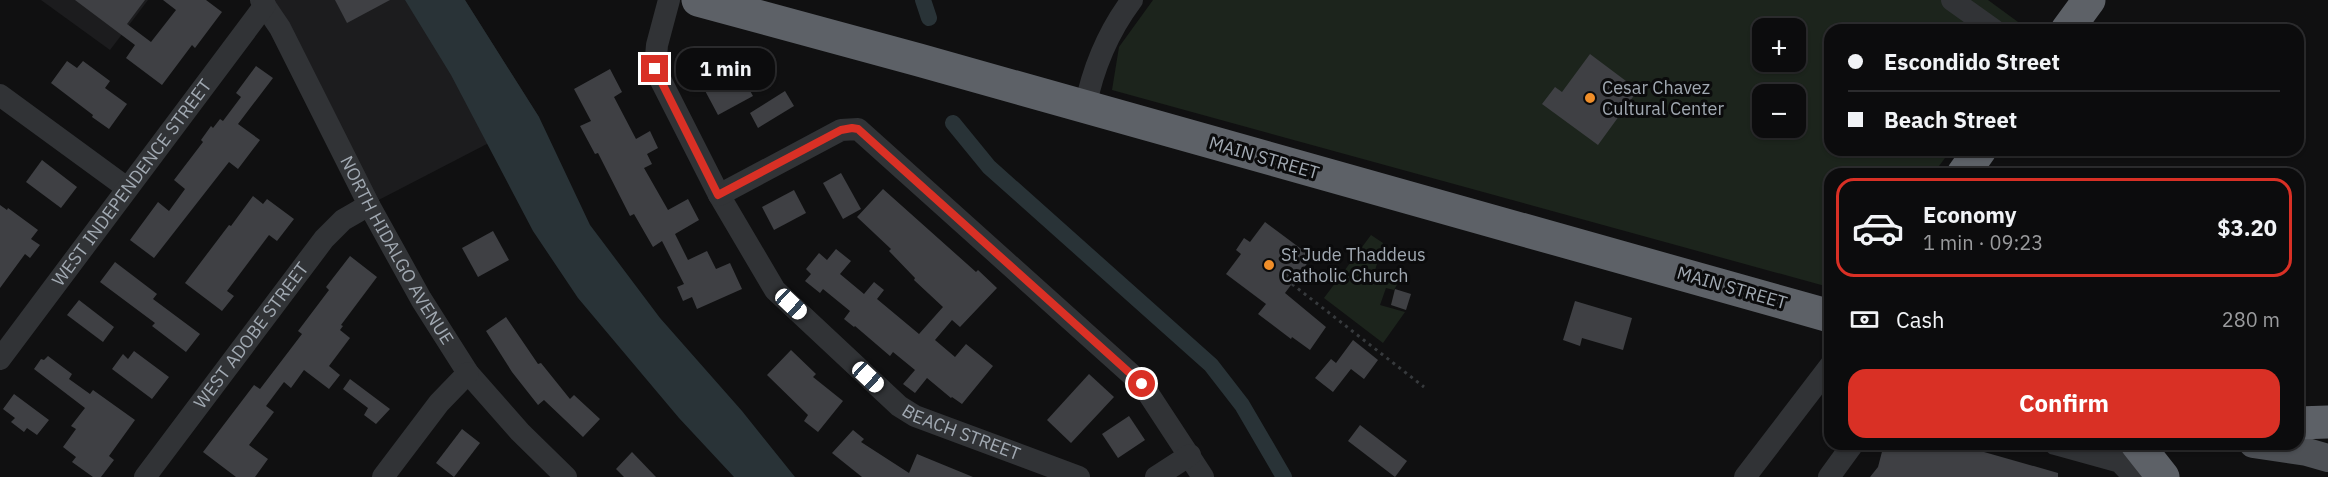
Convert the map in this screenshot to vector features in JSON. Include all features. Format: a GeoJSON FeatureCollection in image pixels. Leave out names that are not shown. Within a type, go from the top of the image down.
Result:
{"type":"FeatureCollection","features":[{"type":"Feature","properties":{"kind":"highway","name":"MAIN STREET"},"geometry":{"type":"LineString","coordinates":[[698,0],[1824,314]]}},
{"type":"Feature","properties":{"kind":"highway"},"geometry":{"type":"LineString","coordinates":[[2071,24],[2089,0]]}},
{"type":"Feature","properties":{"kind":"highway"},"geometry":{"type":"LineString","coordinates":[[2304,423],[2328,422]]}},
{"type":"Feature","properties":{"kind":"highway"},"geometry":{"type":"LineString","coordinates":[[2142,450],[2163,477]]}},
{"type":"Feature","properties":{"kind":"main road"},"geometry":{"type":"LineString","coordinates":[[2304,434],[2328,440]]}},
{"type":"Feature","properties":{"kind":"main road"},"geometry":{"type":"LineString","coordinates":[[2294,450],[2328,458]]}},
{"type":"Feature","properties":{"kind":"street","name":"BEACH STREET"},"geometry":{"type":"LineString","coordinates":[[669,0],[657,45],[655,69],[718,195],[775,290],[899,406],[915,416],[1079,477]]}},
{"type":"Feature","properties":{"kind":"street"},"geometry":{"type":"LineString","coordinates":[[1085,108],[1091,81],[1102,50],[1132,0]]}},
{"type":"Feature","properties":{"kind":"street"},"geometry":{"type":"LineString","coordinates":[[1952,0],[1986,24]]}},
{"type":"Feature","properties":{"kind":"street","name":"WEST INDEPENDENCE STREET"},"geometry":{"type":"LineString","coordinates":[[0,359],[263,2]]}},
{"type":"Feature","properties":{"kind":"street","name":"NORTH HIDALGO AVENUE"},"geometry":{"type":"LineString","coordinates":[[263,2],[280,28],[369,205],[421,299],[468,374],[520,432],[566,477]]}},
{"type":"Feature","properties":{"kind":"street"},"geometry":{"type":"LineString","coordinates":[[0,94],[127,188]]}},
{"type":"Feature","properties":{"kind":"street"},"geometry":{"type":"LineString","coordinates":[[718,195],[841,130],[858,129],[1136,378],[1190,454],[1203,477]]}},
{"type":"Feature","properties":{"kind":"street","name":"WEST ADOBE STREET"},"geometry":{"type":"LineString","coordinates":[[145,477],[324,239],[343,220],[369,205]]}},
{"type":"Feature","properties":{"kind":"street"},"geometry":{"type":"LineString","coordinates":[[383,477],[438,403],[468,374]]}},
{"type":"Feature","properties":{"kind":"street"},"geometry":{"type":"LineString","coordinates":[[1745,477],[1824,374]]}},
{"type":"Feature","properties":{"kind":"street"},"geometry":{"type":"LineString","coordinates":[[1829,477],[1849,450]]}},
{"type":"Feature","properties":{"kind":"street"},"geometry":{"type":"LineString","coordinates":[[2077,450],[2120,462],[2134,477]]}},
{"type":"Feature","properties":{"kind":"street"},"geometry":{"type":"LineString","coordinates":[[1156,477],[1190,454]]}},
{"type":"Feature","properties":{"kind":"path"},"geometry":{"type":"LineString","coordinates":[[1292,284],[1425,387]]}},
{"type":"Feature","properties":{"kind":"shaded area"},"geometry":{"type":"Polygon","coordinates":[[[41,0],[148,0],[110,50],[41,0]]]}},
{"type":"Feature","properties":{"kind":"shaded area"},"geometry":{"type":"Polygon","coordinates":[[[261,0],[465,0],[539,117],[369,205],[261,0]]]}},
{"type":"Feature","properties":{"kind":"shaded area"},"geometry":{"type":"Polygon","coordinates":[[[405,0],[465,0],[539,117],[590,225],[660,318],[742,411],[795,477],[734,477],[679,418],[578,298],[533,231],[451,75],[405,0]]]}},
{"type":"Feature","properties":{"kind":"shaded area"},"geometry":{"type":"Polygon","coordinates":[[[1153,0],[1988,0],[2021,24],[1824,24],[1824,156],[1946,156],[1938,168],[1824,168],[1824,286],[1112,90],[1119,47],[1153,0]]]}},
{"type":"Feature","properties":{"kind":"shaded area"},"geometry":{"type":"Polygon","coordinates":[[[1371,235],[1383,243],[1374,274],[1399,281],[1394,290],[1386,288],[1380,305],[1405,312],[1383,343],[1324,298],[1371,235]]]}},
{"type":"Feature","properties":{"kind":"building"},"geometry":{"type":"Polygon","coordinates":[[[75,0],[145,0],[127,24],[151,42],[176,10],[163,0],[206,0],[222,12],[195,48],[192,45],[162,85],[126,58],[135,45],[75,0]]]}},
{"type":"Feature","properties":{"kind":"building"},"geometry":{"type":"Polygon","coordinates":[[[335,0],[390,0],[347,23],[335,0]]]}},
{"type":"Feature","properties":{"kind":"building","name":"Cesar Chavez Cultural Center"},"geometry":{"type":"Polygon","coordinates":[[[1590,54],[1638,90],[1598,145],[1542,104],[1555,87],[1562,92],[1590,54]]]}},
{"type":"Feature","properties":{"kind":"building"},"geometry":{"type":"Polygon","coordinates":[[[67,61],[77,68],[83,61],[110,81],[105,88],[127,104],[109,129],[51,83],[67,61]]]}},
{"type":"Feature","properties":{"kind":"building"},"geometry":{"type":"Polygon","coordinates":[[[256,66],[273,78],[238,124],[260,140],[238,169],[229,162],[154,258],[130,240],[158,202],[169,211],[185,189],[174,180],[203,142],[201,140],[211,126],[213,128],[220,119],[223,121],[241,97],[236,93],[256,66]]]}},
{"type":"Feature","properties":{"kind":"building"},"geometry":{"type":"Polygon","coordinates":[[[736,66],[753,96],[718,115],[702,85],[736,66]]]}},
{"type":"Feature","properties":{"kind":"building"},"geometry":{"type":"Polygon","coordinates":[[[610,69],[622,92],[614,97],[636,139],[650,131],[658,148],[647,154],[652,164],[644,168],[668,210],[688,199],[699,220],[675,234],[688,260],[707,251],[716,269],[730,263],[742,289],[697,309],[692,297],[683,301],[677,287],[684,284],[662,241],[653,247],[634,214],[630,216],[598,153],[595,154],[580,126],[591,121],[574,89],[610,69]]]}},
{"type":"Feature","properties":{"kind":"building"},"geometry":{"type":"Polygon","coordinates":[[[785,91],[794,106],[758,128],[750,113],[785,91]]]}},
{"type":"Feature","properties":{"kind":"building"},"geometry":{"type":"Polygon","coordinates":[[[42,160],[77,187],[61,208],[26,182],[42,160]]]}},
{"type":"Feature","properties":{"kind":"building"},"geometry":{"type":"Polygon","coordinates":[[[841,173],[861,209],[843,219],[823,183],[841,173]]]}},
{"type":"Feature","properties":{"kind":"building"},"geometry":{"type":"Polygon","coordinates":[[[883,189],[997,288],[960,327],[952,320],[935,340],[955,357],[966,344],[993,366],[962,404],[927,378],[915,393],[903,384],[915,370],[893,352],[890,356],[844,319],[850,311],[823,289],[820,293],[805,281],[811,274],[806,269],[819,253],[827,260],[836,249],[851,261],[840,274],[864,294],[874,282],[884,290],[877,299],[919,334],[943,307],[914,280],[915,278],[889,251],[891,249],[857,217],[883,189]]]}},
{"type":"Feature","properties":{"kind":"building"},"geometry":{"type":"Polygon","coordinates":[[[794,190],[806,213],[774,230],[762,207],[794,190]]]}},
{"type":"Feature","properties":{"kind":"building"},"geometry":{"type":"Polygon","coordinates":[[[253,196],[263,204],[267,199],[294,219],[277,241],[269,235],[227,291],[234,296],[222,311],[185,283],[253,196]]]}},
{"type":"Feature","properties":{"kind":"building"},"geometry":{"type":"Polygon","coordinates":[[[0,205],[7,210],[8,208],[38,230],[31,239],[40,245],[30,258],[25,254],[0,288],[0,205]]]}},
{"type":"Feature","properties":{"kind":"building","name":"St Jude Thaddeus Catholic Church"},"geometry":{"type":"Polygon","coordinates":[[[1265,222],[1312,257],[1285,293],[1326,327],[1310,350],[1258,314],[1266,304],[1226,274],[1241,254],[1236,250],[1244,238],[1250,242],[1265,222]]]}},
{"type":"Feature","properties":{"kind":"building"},"geometry":{"type":"Polygon","coordinates":[[[493,231],[509,260],[478,277],[462,248],[493,231]]]}},
{"type":"Feature","properties":{"kind":"building"},"geometry":{"type":"Polygon","coordinates":[[[350,256],[377,277],[341,325],[343,326],[340,330],[350,338],[329,366],[340,375],[329,389],[304,370],[291,388],[284,382],[266,406],[274,412],[249,445],[268,459],[255,477],[236,477],[203,452],[254,385],[260,389],[302,334],[298,331],[329,290],[326,287],[350,256]]]}},
{"type":"Feature","properties":{"kind":"building"},"geometry":{"type":"Polygon","coordinates":[[[115,262],[157,294],[153,299],[200,334],[186,352],[152,326],[155,323],[100,282],[115,262]]]}},
{"type":"Feature","properties":{"kind":"building"},"geometry":{"type":"Polygon","coordinates":[[[1395,289],[1411,294],[1406,310],[1391,305],[1395,289]]]}},
{"type":"Feature","properties":{"kind":"building"},"geometry":{"type":"Polygon","coordinates":[[[79,300],[114,327],[103,342],[67,315],[79,300]]]}},
{"type":"Feature","properties":{"kind":"building"},"geometry":{"type":"Polygon","coordinates":[[[1575,301],[1632,318],[1623,350],[1582,338],[1580,346],[1563,340],[1575,301]]]}},
{"type":"Feature","properties":{"kind":"building"},"geometry":{"type":"Polygon","coordinates":[[[506,317],[538,364],[541,363],[570,399],[574,395],[600,419],[583,437],[544,400],[538,405],[512,372],[486,331],[506,317]]]}},
{"type":"Feature","properties":{"kind":"building"},"geometry":{"type":"Polygon","coordinates":[[[1353,340],[1378,360],[1364,379],[1351,369],[1333,392],[1315,378],[1331,359],[1336,363],[1353,340]]]}},
{"type":"Feature","properties":{"kind":"building"},"geometry":{"type":"Polygon","coordinates":[[[791,350],[816,374],[813,377],[843,401],[818,432],[804,421],[808,415],[767,375],[791,350]]]}},
{"type":"Feature","properties":{"kind":"building"},"geometry":{"type":"Polygon","coordinates":[[[134,351],[169,377],[152,399],[112,369],[123,354],[128,359],[134,351]]]}},
{"type":"Feature","properties":{"kind":"building"},"geometry":{"type":"Polygon","coordinates":[[[48,356],[72,374],[69,379],[90,394],[93,390],[135,420],[109,456],[114,460],[101,477],[93,477],[72,462],[76,457],[63,447],[76,429],[71,426],[85,408],[34,369],[41,359],[44,360],[48,356]]]}},
{"type":"Feature","properties":{"kind":"building"},"geometry":{"type":"Polygon","coordinates":[[[1089,374],[1114,397],[1071,443],[1047,420],[1089,374]]]}},
{"type":"Feature","properties":{"kind":"building"},"geometry":{"type":"Polygon","coordinates":[[[350,379],[390,409],[376,424],[364,415],[368,408],[343,389],[350,379]]]}},
{"type":"Feature","properties":{"kind":"building"},"geometry":{"type":"Polygon","coordinates":[[[14,394],[49,420],[37,435],[27,428],[24,432],[11,422],[15,418],[3,409],[14,394]]]}},
{"type":"Feature","properties":{"kind":"building"},"geometry":{"type":"Polygon","coordinates":[[[1129,416],[1145,440],[1118,458],[1102,434],[1129,416]]]}},
{"type":"Feature","properties":{"kind":"building"},"geometry":{"type":"Polygon","coordinates":[[[1360,425],[1407,461],[1395,477],[1348,441],[1360,425]]]}},
{"type":"Feature","properties":{"kind":"building"},"geometry":{"type":"Polygon","coordinates":[[[462,429],[480,443],[454,477],[436,463],[462,429]]]}},
{"type":"Feature","properties":{"kind":"building"},"geometry":{"type":"Polygon","coordinates":[[[853,430],[864,439],[861,442],[909,473],[917,454],[973,477],[862,477],[832,453],[853,430]]]}},
{"type":"Feature","properties":{"kind":"building"},"geometry":{"type":"Polygon","coordinates":[[[1882,450],[1977,450],[2058,473],[2058,477],[1870,477],[1878,467],[1882,450]]]}},
{"type":"Feature","properties":{"kind":"building"},"geometry":{"type":"Polygon","coordinates":[[[632,452],[656,477],[624,477],[616,469],[632,452]]]}},
{"type":"Feature","properties":{"kind":"waterway"},"geometry":{"type":"LineString","coordinates":[[923,0],[929,18]]}},
{"type":"Feature","properties":{"kind":"waterway"},"geometry":{"type":"LineString","coordinates":[[953,123],[989,167],[1211,365],[1242,405],[1284,477]]}},
{"type":"Feature","properties":{"kind":"place","name":"Cesar Chavez Cultural Center"},"geometry":{"type":"Point","coordinates":[1590,98]}},
{"type":"Feature","properties":{"kind":"place","name":"St Jude Thaddeus Catholic Church"},"geometry":{"type":"Point","coordinates":[1269,265]}},
{"type":"Feature","properties":{"kind":"route"},"geometry":{"type":"LineString","coordinates":[[655,69],[718,195],[841,130],[858,129],[1142,384]]}}]}
